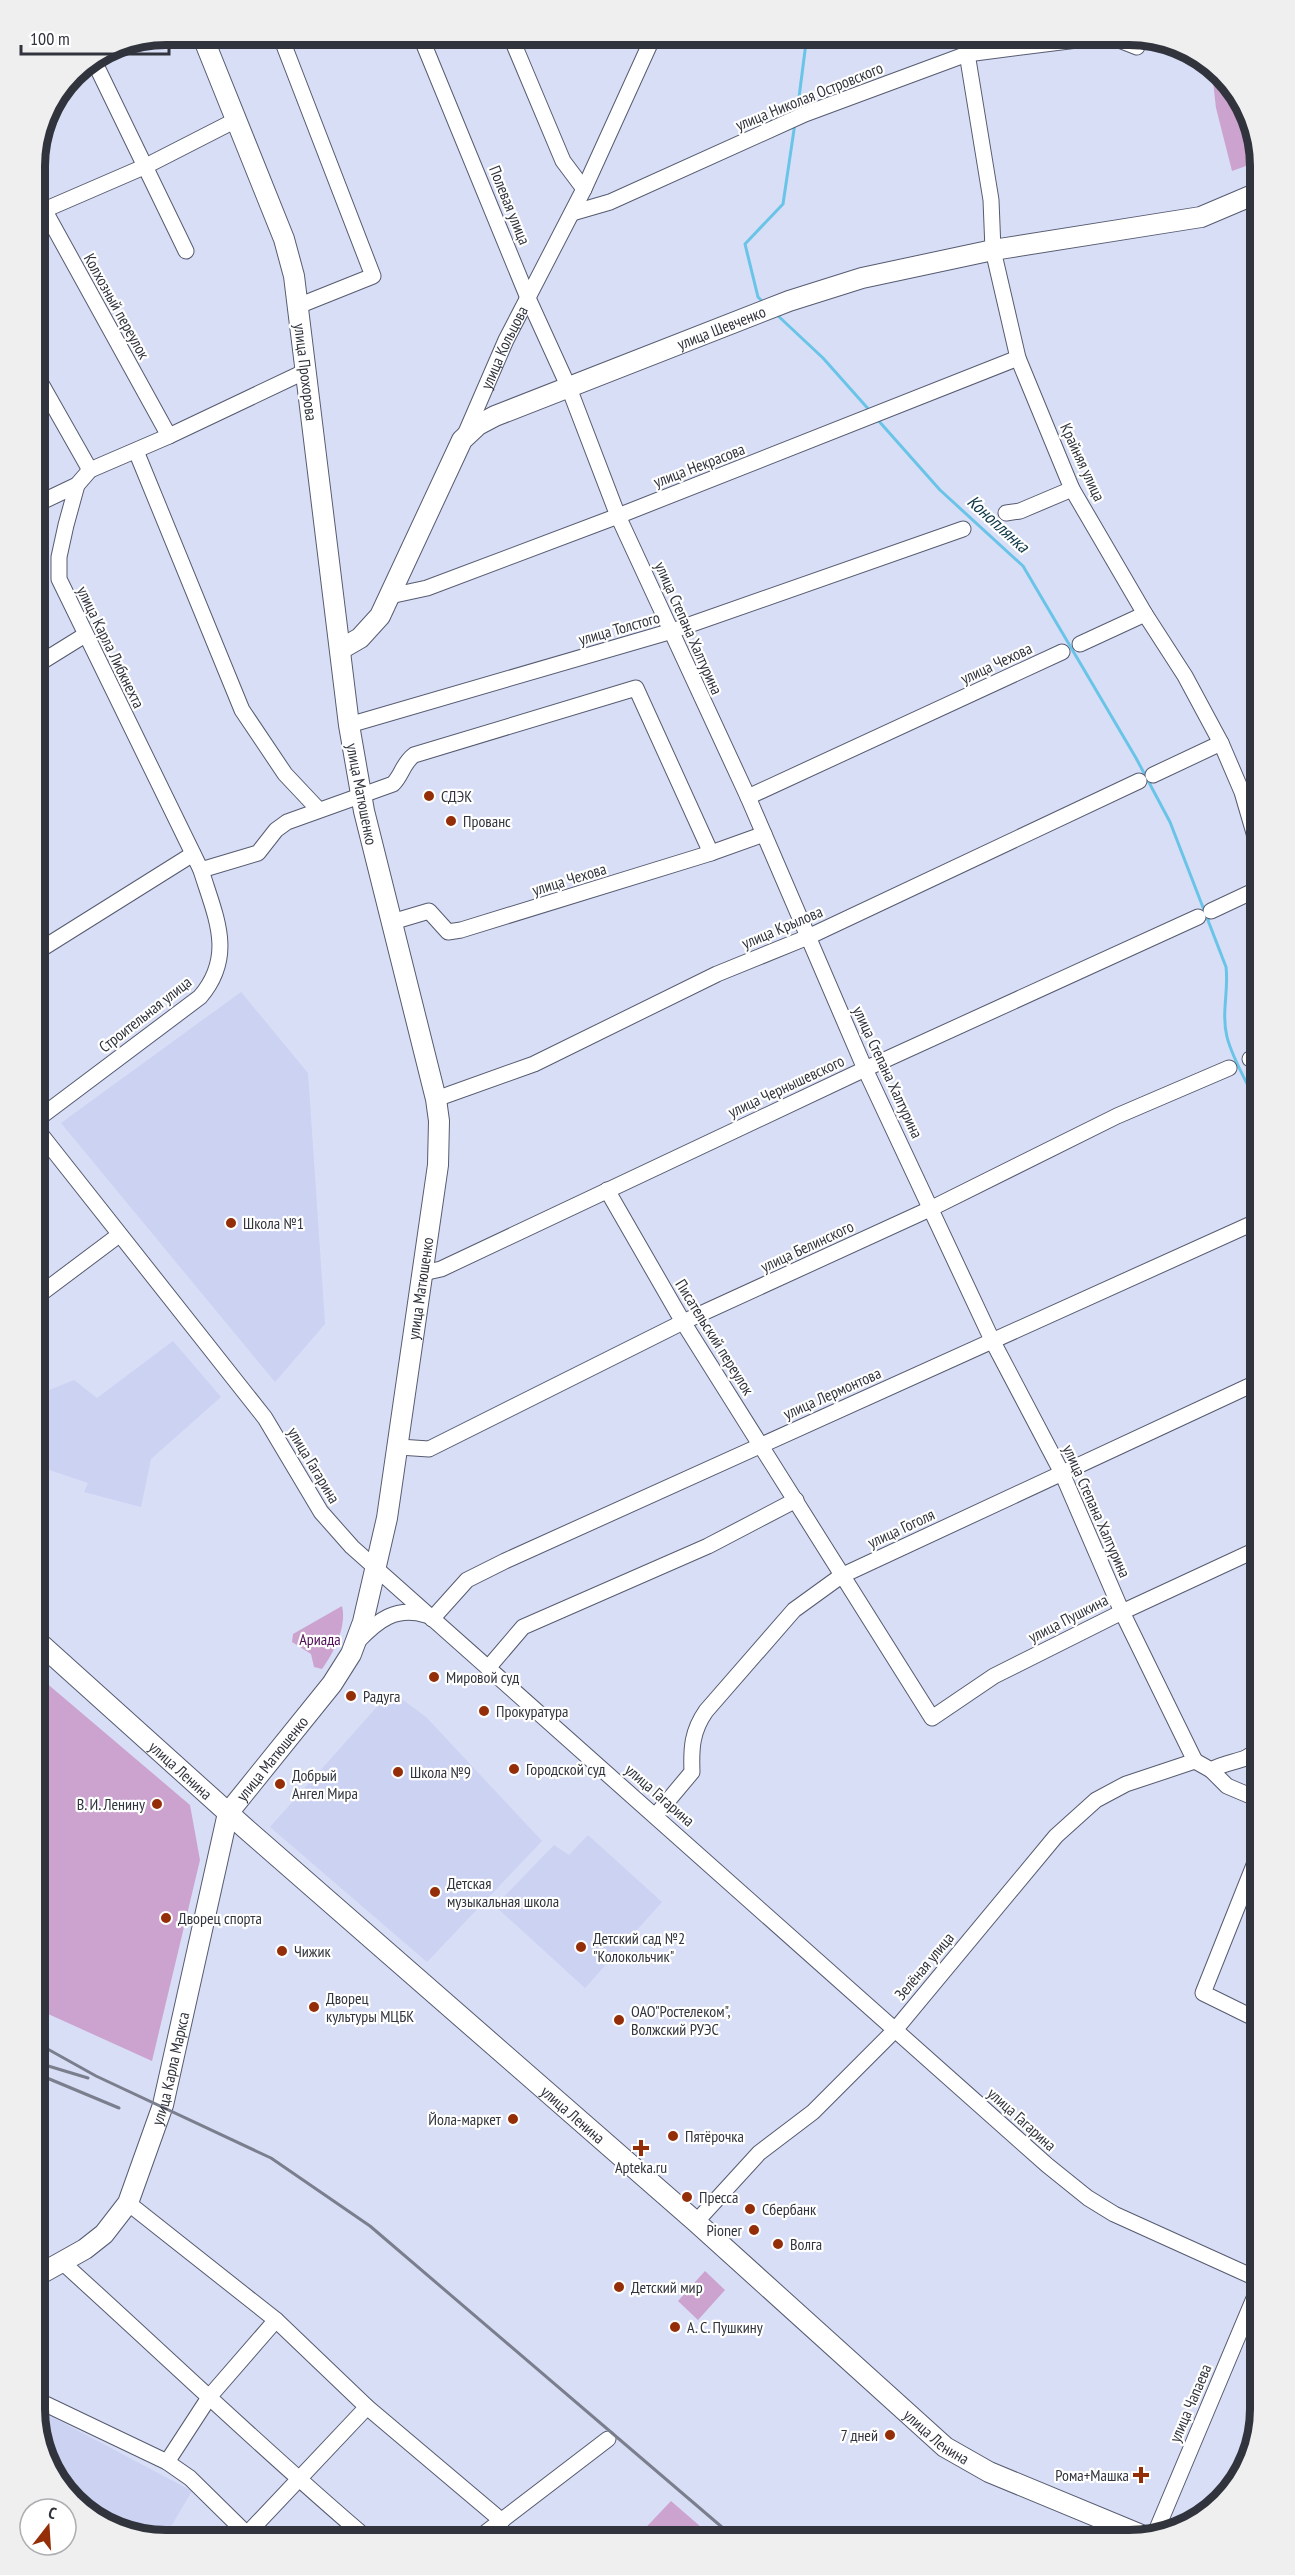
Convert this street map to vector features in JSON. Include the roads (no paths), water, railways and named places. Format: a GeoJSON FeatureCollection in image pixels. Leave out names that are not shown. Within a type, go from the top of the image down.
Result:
{"type":"FeatureCollection","features":[{"type":"Feature","properties":{"kind":"main road","name":"улица Прохорова"},"geometry":{"type":"LineString","coordinates":[[206,45],[284,239],[298,306],[349,725]]}},
{"type":"Feature","properties":{"kind":"main road","name":"улица Шевченко"},"geometry":{"type":"LineString","coordinates":[[462,440],[478,425],[495,416],[789,302],[862,278],[993,250],[1201,217],[1250,196]]}},
{"type":"Feature","properties":{"kind":"main road","name":"улица Кольцова"},"geometry":{"type":"LineString","coordinates":[[341,649],[370,629],[390,596],[462,440]]}},
{"type":"Feature","properties":{"kind":"main road","name":"улица Матюшенко"},"geometry":{"type":"LineString","coordinates":[[228,1813],[332,1684],[356,1643],[376,1568],[399,1447],[438,1165],[436,1099],[360,795],[349,725]]}},
{"type":"Feature","properties":{"kind":"main road","name":"улица Ленина"},"geometry":{"type":"LineString","coordinates":[[45,1648],[228,1813],[696,2222],[945,2447],[989,2472],[1129,2530]]}},
{"type":"Feature","properties":{"kind":"main road","name":"улица Карла Маркса"},"geometry":{"type":"LineString","coordinates":[[45,2271],[104,2234],[128,2203],[163,2105],[228,1813]]}},
{"type":"Feature","properties":{"kind":"street"},"geometry":{"type":"LineString","coordinates":[[284,45],[373,276],[298,306]]}},
{"type":"Feature","properties":{"kind":"street","name":"Полевая улица"},"geometry":{"type":"LineString","coordinates":[[424,45],[528,298],[569,388]]}},
{"type":"Feature","properties":{"kind":"street"},"geometry":{"type":"LineString","coordinates":[[514,45],[563,161],[584,189]]}},
{"type":"Feature","properties":{"kind":"street","name":"улица Кольцова"},"geometry":{"type":"LineString","coordinates":[[462,440],[488,380],[584,189],[649,45]]}},
{"type":"Feature","properties":{"kind":"street","name":"Крайняя улица"},"geometry":{"type":"LineString","coordinates":[[966,45],[991,200],[993,250],[1018,358],[1072,489],[1145,614],[1185,676],[1221,743],[1242,792],[1250,819]]}},
{"type":"Feature","properties":{"kind":"street","name":"улица Николая Островского"},"geometry":{"type":"LineString","coordinates":[[572,213],[610,202],[789,120],[967,54],[1038,45]]}},
{"type":"Feature","properties":{"kind":"street","name":"улица Николая Островского"},"geometry":{"type":"LineString","coordinates":[[1132,45],[1137,47]]}},
{"type":"Feature","properties":{"kind":"street"},"geometry":{"type":"LineString","coordinates":[[97,67],[186,251]]}},
{"type":"Feature","properties":{"kind":"street"},"geometry":{"type":"LineString","coordinates":[[45,209],[146,166],[236,120]]}},
{"type":"Feature","properties":{"kind":"street","name":"Колхозный переулок"},"geometry":{"type":"LineString","coordinates":[[45,222],[169,436]]}},
{"type":"Feature","properties":{"kind":"street","name":"улица Некрасова"},"geometry":{"type":"LineString","coordinates":[[390,596],[427,588],[618,516],[1018,358]]}},
{"type":"Feature","properties":{"kind":"street"},"geometry":{"type":"LineString","coordinates":[[45,391],[90,470],[169,436],[306,371]]}},
{"type":"Feature","properties":{"kind":"street","name":"улица Степана Халтурина"},"geometry":{"type":"LineString","coordinates":[[569,388],[618,516],[748,797],[865,1069],[993,1341],[1062,1473],[1122,1612],[1195,1761]]}},
{"type":"Feature","properties":{"kind":"street"},"geometry":{"type":"LineString","coordinates":[[136,451],[242,710],[285,774],[318,809]]}},
{"type":"Feature","properties":{"kind":"street","name":"улица Карла Либкнехта"},"geometry":{"type":"LineString","coordinates":[[90,470],[78,485],[60,547],[58,568],[63,590],[201,870]]}},
{"type":"Feature","properties":{"kind":"street"},"geometry":{"type":"LineString","coordinates":[[45,501],[78,485]]}},
{"type":"Feature","properties":{"kind":"street"},"geometry":{"type":"LineString","coordinates":[[1006,513],[1020,511],[1072,489]]}},
{"type":"Feature","properties":{"kind":"street","name":"улица Толстого"},"geometry":{"type":"LineString","coordinates":[[349,725],[672,631],[963,529]]}},
{"type":"Feature","properties":{"kind":"street"},"geometry":{"type":"LineString","coordinates":[[1080,644],[1145,614]]}},
{"type":"Feature","properties":{"kind":"street"},"geometry":{"type":"LineString","coordinates":[[45,660],[85,635]]}},
{"type":"Feature","properties":{"kind":"street","name":"улица Чехова"},"geometry":{"type":"LineString","coordinates":[[748,797],[1062,652]]}},
{"type":"Feature","properties":{"kind":"street"},"geometry":{"type":"LineString","coordinates":[[201,870],[258,853],[276,830],[287,822],[393,784],[398,779],[406,761],[414,755],[636,688],[711,853]]}},
{"type":"Feature","properties":{"kind":"street","name":"улица Крылова"},"geometry":{"type":"LineString","coordinates":[[436,1099],[534,1064],[717,974],[808,937],[1221,743]]}},
{"type":"Feature","properties":{"kind":"street","name":"улица Чехова"},"geometry":{"type":"LineString","coordinates":[[392,922],[429,911],[448,932],[461,930],[711,853],[764,834]]}},
{"type":"Feature","properties":{"kind":"street"},"geometry":{"type":"LineString","coordinates":[[45,946],[193,854]]}},
{"type":"Feature","properties":{"kind":"street","name":"Строительная улица"},"geometry":{"type":"LineString","coordinates":[[45,1113],[200,997],[207,988],[218,968],[221,949],[214,913],[201,870]]}},
{"type":"Feature","properties":{"kind":"street","name":"улица Чернышевского"},"geometry":{"type":"LineString","coordinates":[[423,1273],[441,1269],[865,1069],[1250,893]]}},
{"type":"Feature","properties":{"kind":"street","name":"улица Белинского"},"geometry":{"type":"LineString","coordinates":[[399,1447],[429,1449],[683,1322],[932,1208],[1118,1116],[1229,1068]]}},
{"type":"Feature","properties":{"kind":"street","name":"улица Гагарина"},"geometry":{"type":"LineString","coordinates":[[45,1140],[265,1418],[308,1492],[333,1528],[429,1617],[1088,2198],[1114,2214],[1250,2277]]}},
{"type":"Feature","properties":{"kind":"street","name":"Писательский переулок"},"geometry":{"type":"LineString","coordinates":[[607,1190],[683,1322],[762,1444],[932,1718]]}},
{"type":"Feature","properties":{"kind":"street","name":"улица Лермонтова"},"geometry":{"type":"LineString","coordinates":[[429,1617],[467,1580],[762,1444],[1250,1225]]}},
{"type":"Feature","properties":{"kind":"street"},"geometry":{"type":"LineString","coordinates":[[45,1290],[119,1235]]}},
{"type":"Feature","properties":{"kind":"street","name":"улица Гоголя"},"geometry":{"type":"LineString","coordinates":[[656,1815],[692,1772],[692,1741],[698,1723],[706,1711],[794,1610],[842,1576],[1250,1386]]}},
{"type":"Feature","properties":{"kind":"street"},"geometry":{"type":"LineString","coordinates":[[488,1668],[523,1627],[708,1546],[796,1500]]}},
{"type":"Feature","properties":{"kind":"street","name":"улица Пушкина"},"geometry":{"type":"LineString","coordinates":[[932,1718],[994,1676],[1122,1612],[1250,1553]]}},
{"type":"Feature","properties":{"kind":"street"},"geometry":{"type":"LineString","coordinates":[[356,1643],[385,1617],[412,1611],[429,1617]]}},
{"type":"Feature","properties":{"kind":"street"},"geometry":{"type":"LineString","coordinates":[[1211,1770],[1227,1761],[1250,1757]]}},
{"type":"Feature","properties":{"kind":"street"},"geometry":{"type":"LineString","coordinates":[[1195,1761],[1211,1770],[1227,1786],[1250,1796]]}},
{"type":"Feature","properties":{"kind":"street","name":"Зелёная улица"},"geometry":{"type":"LineString","coordinates":[[696,2222],[759,2153],[813,2112],[895,2030],[1056,1836],[1096,1800],[1126,1784],[1195,1761]]}},
{"type":"Feature","properties":{"kind":"street"},"geometry":{"type":"LineString","coordinates":[[1250,1879],[1203,1993],[1250,2016]]}},
{"type":"Feature","properties":{"kind":"street"},"geometry":{"type":"LineString","coordinates":[[128,2203],[276,2320],[367,2407],[502,2521]]}},
{"type":"Feature","properties":{"kind":"street"},"geometry":{"type":"LineString","coordinates":[[62,2262],[210,2396],[298,2480],[357,2530]]}},
{"type":"Feature","properties":{"kind":"street","name":"улица Чапаева"},"geometry":{"type":"LineString","coordinates":[[1158,2527],[1250,2306]]}},
{"type":"Feature","properties":{"kind":"street"},"geometry":{"type":"LineString","coordinates":[[166,2462],[210,2396],[276,2320]]}},
{"type":"Feature","properties":{"kind":"street"},"geometry":{"type":"LineString","coordinates":[[45,2404],[166,2462],[190,2478],[243,2530]]}},
{"type":"Feature","properties":{"kind":"street"},"geometry":{"type":"LineString","coordinates":[[256,2530],[298,2480],[367,2407]]}},
{"type":"Feature","properties":{"kind":"street"},"geometry":{"type":"LineString","coordinates":[[490,2530],[608,2439]]}},
{"type":"Feature","properties":{"kind":"waterway","name":"Коноплянка"},"geometry":{"type":"LineString","coordinates":[[797,113],[806,45]]}},
{"type":"Feature","properties":{"kind":"waterway","name":"Коноплянка"},"geometry":{"type":"LineString","coordinates":[[764,303],[758,297],[745,244],[783,204],[795,123]]}},
{"type":"Feature","properties":{"kind":"waterway","name":"Коноплянка"},"geometry":{"type":"LineString","coordinates":[[775,313],[823,358],[871,412]]}},
{"type":"Feature","properties":{"kind":"waterway","name":"Коноплянка"},"geometry":{"type":"LineString","coordinates":[[877,419],[940,490],[1023,566],[1136,758],[1170,822],[1226,967],[1225,1028],[1237,1065],[1250,1090]]}},
{"type":"Feature","properties":{"kind":"railway"},"geometry":{"type":"LineString","coordinates":[[45,2048],[96,2076],[271,2158],[370,2226],[725,2530]]}},
{"type":"Feature","properties":{"kind":"railway"},"geometry":{"type":"LineString","coordinates":[[45,2065],[88,2078]]}},
{"type":"Feature","properties":{"kind":"railway"},"geometry":{"type":"LineString","coordinates":[[45,2077],[119,2108]]}},
{"type":"Feature","properties":{"kind":"place","name":"СДЭК"},"geometry":{"type":"Point","coordinates":[429,796]}},
{"type":"Feature","properties":{"kind":"place","name":"Прованс"},"geometry":{"type":"Point","coordinates":[451,821]}},
{"type":"Feature","properties":{"kind":"place","name":"Школа №1"},"geometry":{"type":"Point","coordinates":[231,1223]}},
{"type":"Feature","properties":{"kind":"place","name":"Мировой суд"},"geometry":{"type":"Point","coordinates":[434,1677]}},
{"type":"Feature","properties":{"kind":"place","name":"Радуга"},"geometry":{"type":"Point","coordinates":[351,1696]}},
{"type":"Feature","properties":{"kind":"place","name":"Прокуратура"},"geometry":{"type":"Point","coordinates":[484,1711]}},
{"type":"Feature","properties":{"kind":"place","name":"Городской суд"},"geometry":{"type":"Point","coordinates":[514,1769]}},
{"type":"Feature","properties":{"kind":"place","name":"Школа №9"},"geometry":{"type":"Point","coordinates":[398,1772]}},
{"type":"Feature","properties":{"kind":"place","name":"Добрый Ангел Мира"},"geometry":{"type":"Point","coordinates":[280,1784]}},
{"type":"Feature","properties":{"kind":"place","name":"В. И. Ленину"},"geometry":{"type":"Point","coordinates":[157,1804]}},
{"type":"Feature","properties":{"kind":"place","name":"Детская музыкальная школа"},"geometry":{"type":"Point","coordinates":[435,1892]}},
{"type":"Feature","properties":{"kind":"place","name":"Дворец спорта"},"geometry":{"type":"Point","coordinates":[166,1918]}},
{"type":"Feature","properties":{"kind":"place","name":"Детский сад №2 \"Колокольчик\""},"geometry":{"type":"Point","coordinates":[581,1947]}},
{"type":"Feature","properties":{"kind":"place","name":"Чижик"},"geometry":{"type":"Point","coordinates":[282,1951]}},
{"type":"Feature","properties":{"kind":"place","name":"Дворец культуры МЦБК"},"geometry":{"type":"Point","coordinates":[314,2007]}},
{"type":"Feature","properties":{"kind":"place","name":"ОАО\"Ростелеком\", Волжский РУЭС"},"geometry":{"type":"Point","coordinates":[619,2020]}},
{"type":"Feature","properties":{"kind":"place","name":"Йола-маркет"},"geometry":{"type":"Point","coordinates":[513,2119]}},
{"type":"Feature","properties":{"kind":"place","name":"Пятёрочка"},"geometry":{"type":"Point","coordinates":[673,2136]}},
{"type":"Feature","properties":{"kind":"place","name":"Apteka.ru"},"geometry":{"type":"Point","coordinates":[641,2148]}},
{"type":"Feature","properties":{"kind":"place","name":"Пресса"},"geometry":{"type":"Point","coordinates":[687,2197]}},
{"type":"Feature","properties":{"kind":"place","name":"Сбербанк"},"geometry":{"type":"Point","coordinates":[750,2209]}},
{"type":"Feature","properties":{"kind":"place","name":"Pioner"},"geometry":{"type":"Point","coordinates":[754,2230]}},
{"type":"Feature","properties":{"kind":"place","name":"Волга"},"geometry":{"type":"Point","coordinates":[778,2244]}},
{"type":"Feature","properties":{"kind":"place","name":"Детский мир"},"geometry":{"type":"Point","coordinates":[619,2287]}},
{"type":"Feature","properties":{"kind":"place","name":"А. С. Пушкину"},"geometry":{"type":"Point","coordinates":[675,2327]}},
{"type":"Feature","properties":{"kind":"place","name":"7 дней"},"geometry":{"type":"Point","coordinates":[890,2435]}},
{"type":"Feature","properties":{"kind":"place","name":"Рома+Машка"},"geometry":{"type":"Point","coordinates":[1141,2475]}},
{"type":"Feature","properties":{"kind":"park label","name":"Ариада"},"geometry":{"type":"Point","coordinates":[320,1639]}}]}
